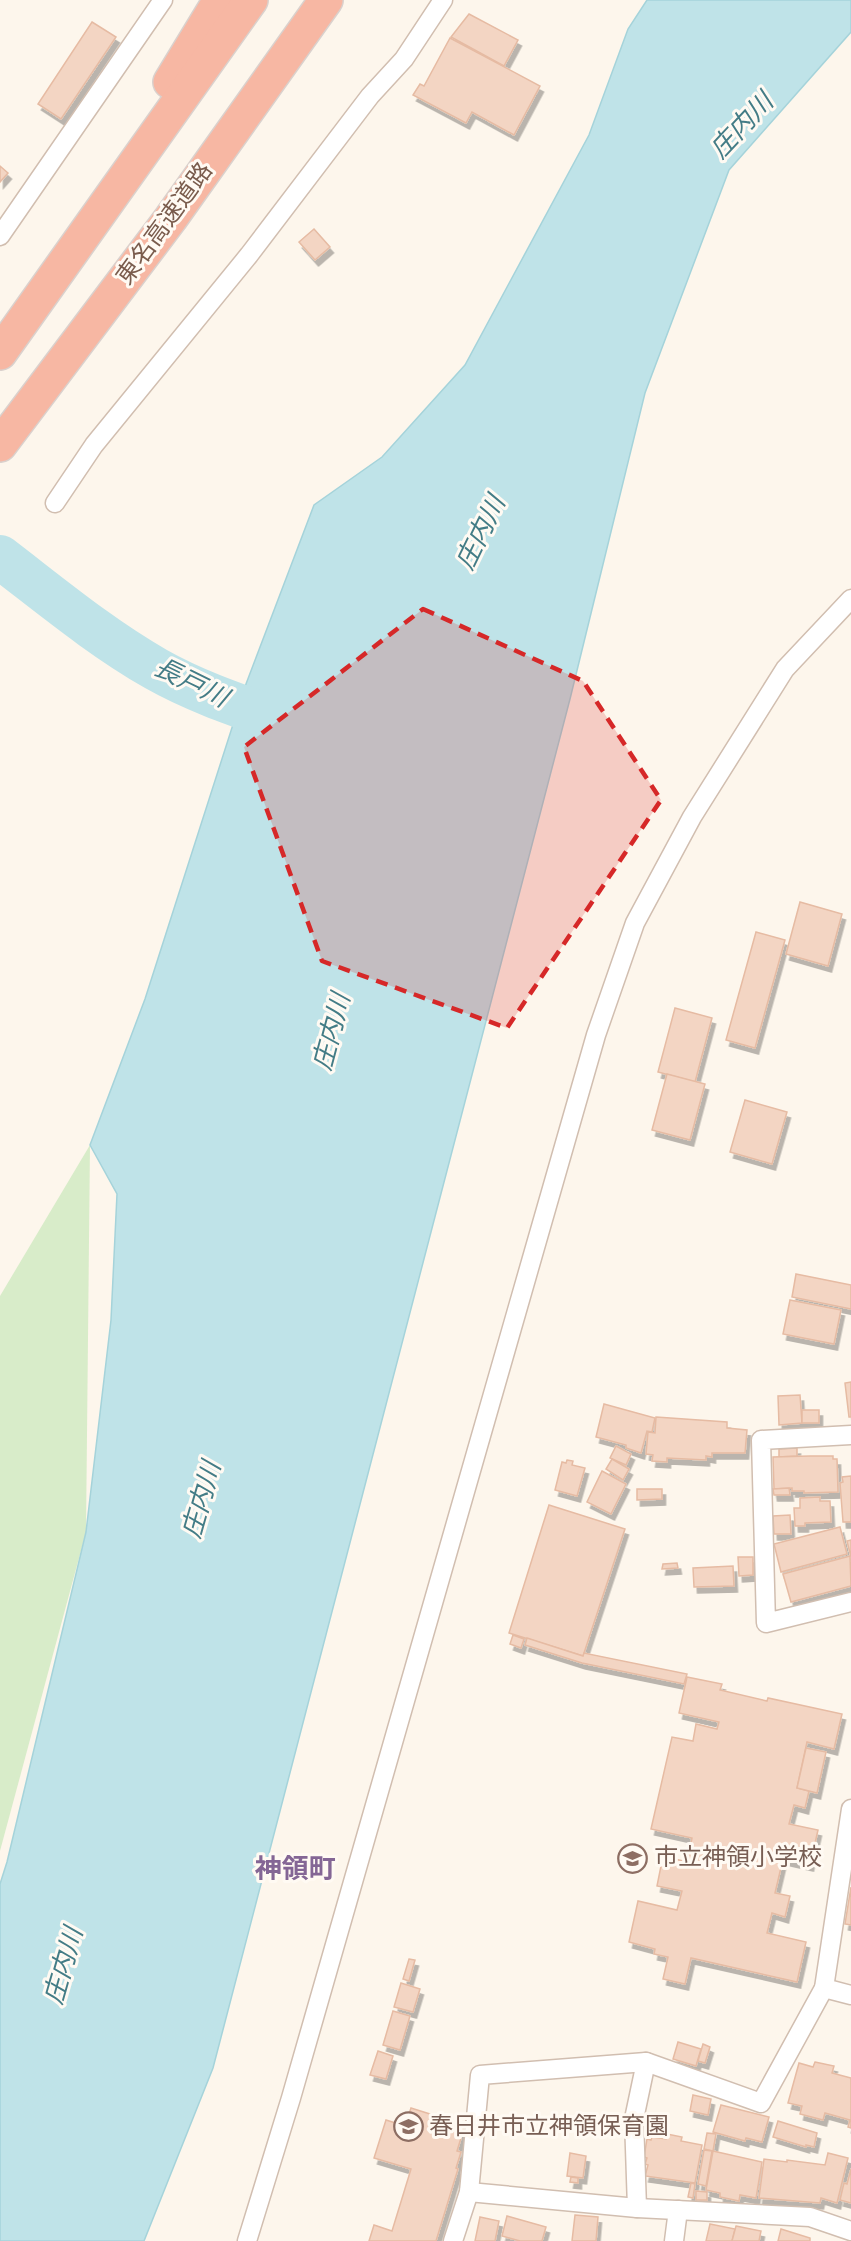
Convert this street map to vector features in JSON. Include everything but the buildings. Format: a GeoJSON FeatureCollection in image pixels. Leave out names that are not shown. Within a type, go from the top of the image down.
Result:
{"type":"FeatureCollection","features":[{"type":"Feature","properties":{"kind":"highway"},"geometry":{"type":"LineString","coordinates":[[0,353],[35,303],[220,0]]}},
{"type":"Feature","properties":{"kind":"highway"},"geometry":{"type":"LineString","coordinates":[[0,353],[251,0]]}},
{"type":"Feature","properties":{"kind":"highway","name":"東名高速道路"},"geometry":{"type":"LineString","coordinates":[[0,445],[171,218],[326,0]]}},
{"type":"Feature","properties":{"kind":"street"},"geometry":{"type":"LineString","coordinates":[[0,236],[163,0]]}},
{"type":"Feature","properties":{"kind":"street"},"geometry":{"type":"LineString","coordinates":[[55,503],[94,445],[249,255],[370,96],[404,59],[443,0]]}},
{"type":"Feature","properties":{"kind":"street"},"geometry":{"type":"LineString","coordinates":[[247,2241],[297,2075],[596,1035],[634,922],[692,817],[785,669],[851,599]]}},
{"type":"Feature","properties":{"kind":"street"},"geometry":{"type":"LineString","coordinates":[[851,1435],[761,1440],[766,1623],[851,1602]]}},
{"type":"Feature","properties":{"kind":"street"},"geometry":{"type":"LineString","coordinates":[[453,2241],[469,2192],[480,2075],[646,2062],[761,2103],[824,1988],[851,1809]]}},
{"type":"Feature","properties":{"kind":"street"},"geometry":{"type":"LineString","coordinates":[[824,1988],[851,1995]]}},
{"type":"Feature","properties":{"kind":"street"},"geometry":{"type":"LineString","coordinates":[[637,2208],[634,2119],[646,2062]]}},
{"type":"Feature","properties":{"kind":"street"},"geometry":{"type":"LineString","coordinates":[[469,2192],[637,2208],[810,2217],[851,2231]]}},
{"type":"Feature","properties":{"kind":"street"},"geometry":{"type":"LineString","coordinates":[[674,2241],[678,2210]]}},
{"type":"Feature","properties":{"kind":"highlighted area"},"geometry":{"type":"Polygon","coordinates":[[[423,609],[583,681],[661,800],[507,1028],[322,961],[244,747],[423,609]]]}},
{"type":"Feature","properties":{"kind":"green space"},"geometry":{"type":"Polygon","coordinates":[[[90,1145],[86,1532],[0,1851],[0,1296],[90,1145]]]}},
{"type":"Feature","properties":{"kind":"water","name":"庄内川"},"geometry":{"type":"Polygon","coordinates":[[[647,0],[851,0],[851,32],[729,170],[645,393],[570,699],[213,2068],[144,2241],[0,2241],[0,1884],[86,1532],[111,1320],[117,1194],[90,1145],[145,999],[246,684],[314,505],[382,457],[465,365],[589,135],[628,29],[647,0]]]}},
{"type":"Feature","properties":{"kind":"waterway","name":"長戸川"},"geometry":{"type":"LineString","coordinates":[[0,557],[95,630],[156,669],[207,694],[296,726]]}},
{"type":"Feature","properties":{"kind":"place","name":"市立神領小学校"},"geometry":{"type":"Point","coordinates":[633,1858]}},
{"type":"Feature","properties":{"kind":"place","name":"春日井市立神領保育園"},"geometry":{"type":"Point","coordinates":[408,2127]}},
{"type":"Feature","properties":{"kind":"district","name":"神領町"},"geometry":{"type":"Point","coordinates":[295,1869]}}]}
